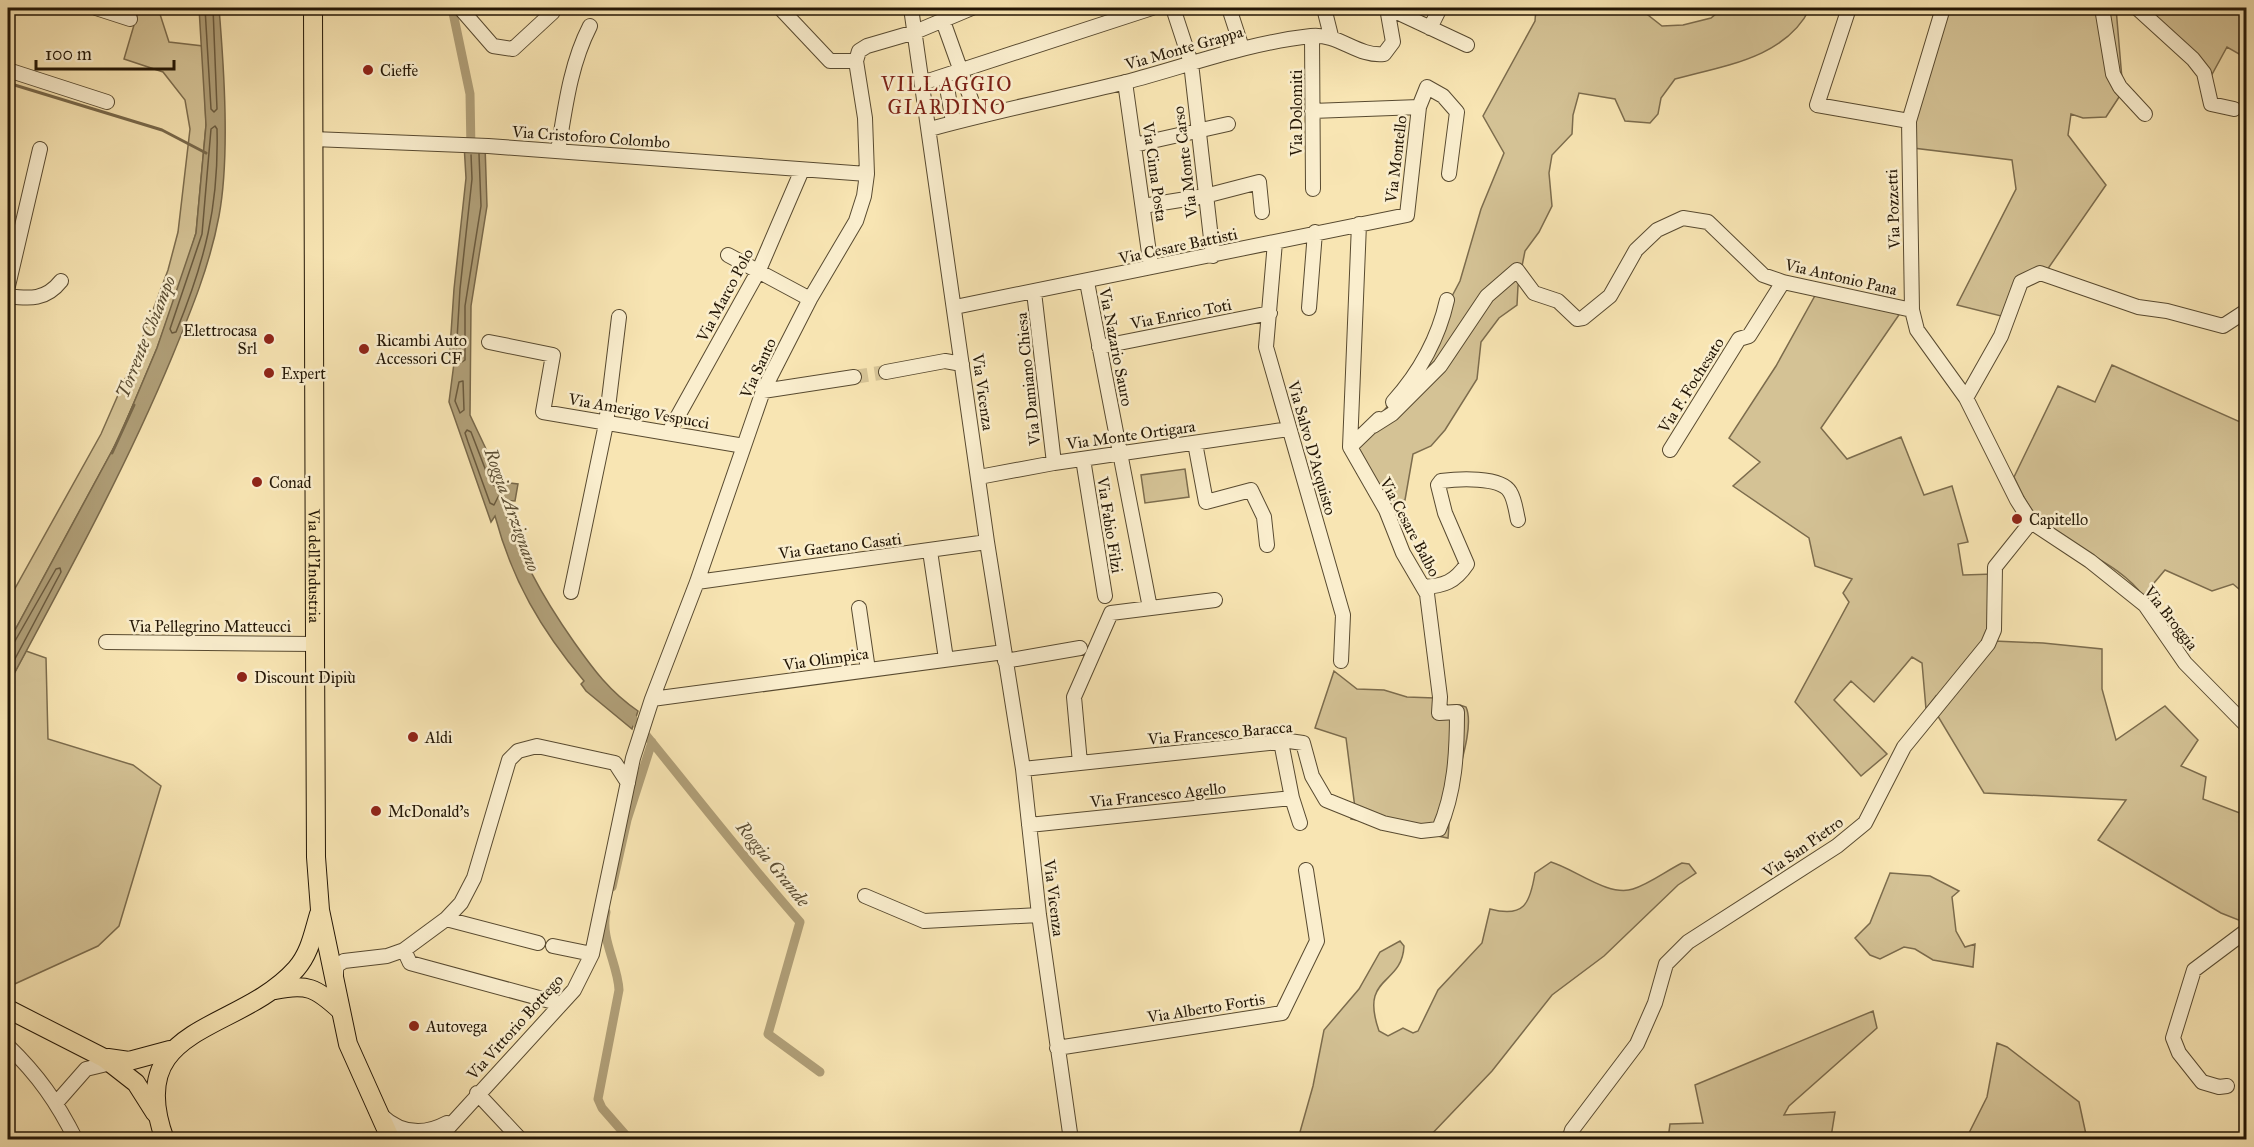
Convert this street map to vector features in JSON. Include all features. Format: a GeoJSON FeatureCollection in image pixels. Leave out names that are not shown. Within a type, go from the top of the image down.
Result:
{"type":"FeatureCollection","features":[{"type":"Feature","properties":{"kind":"main road","name":"Via dell'Industria"},"geometry":{"type":"LineString","coordinates":[[313,8],[316,857],[320,910],[340,1010],[352,1055],[391,1140]]}},
{"type":"Feature","properties":{"kind":"main road","name":"Via dell'Industria"},"geometry":{"type":"LineString","coordinates":[[108,1060],[129,1061],[170,1050],[273,991],[297,968],[310,950],[320,910]]}},
{"type":"Feature","properties":{"kind":"main road","name":"Via dell'Industria"},"geometry":{"type":"LineString","coordinates":[[273,991],[297,985],[320,992],[340,1010]]}},
{"type":"Feature","properties":{"kind":"main road"},"geometry":{"type":"LineString","coordinates":[[8,1010],[73,1040],[108,1060],[135,1083],[155,1113],[165,1140]]}},
{"type":"Feature","properties":{"kind":"main road"},"geometry":{"type":"LineString","coordinates":[[155,1113],[156,1075],[170,1050]]}},
{"type":"Feature","properties":{"kind":"main road","name":"Via dell'Industria"},"geometry":{"type":"LineString","coordinates":[[378,1113],[381,1140]]}},
{"type":"Feature","properties":{"kind":"street"},"geometry":{"type":"LineString","coordinates":[[96,8],[129,19]]}},
{"type":"Feature","properties":{"kind":"street"},"geometry":{"type":"LineString","coordinates":[[460,8],[493,46],[513,49],[553,12]]}},
{"type":"Feature","properties":{"kind":"street"},"geometry":{"type":"LineString","coordinates":[[780,8],[830,61],[856,61],[859,51],[867,46],[915,32],[972,8]]}},
{"type":"Feature","properties":{"kind":"street","name":"Via Vicenza"},"geometry":{"type":"LineString","coordinates":[[911,8],[987,542],[1023,769],[1039,915],[1071,1140]]}},
{"type":"Feature","properties":{"kind":"street"},"geometry":{"type":"LineString","coordinates":[[922,83],[1152,8]]}},
{"type":"Feature","properties":{"kind":"street","name":"Via Monte Carso"},"geometry":{"type":"LineString","coordinates":[[1173,8],[1191,63],[1213,256]]}},
{"type":"Feature","properties":{"kind":"street"},"geometry":{"type":"LineString","coordinates":[[1229,8],[1242,48]]}},
{"type":"Feature","properties":{"kind":"street"},"geometry":{"type":"LineString","coordinates":[[1324,8],[1331,36]]}},
{"type":"Feature","properties":{"kind":"street"},"geometry":{"type":"LineString","coordinates":[[1387,8],[1467,45]]}},
{"type":"Feature","properties":{"kind":"street","name":"Via Monte Grappa"},"geometry":{"type":"LineString","coordinates":[[930,129],[1125,82],[1242,48],[1312,36],[1331,36],[1369,56],[1384,54],[1393,42],[1387,8]]}},
{"type":"Feature","properties":{"kind":"street"},"geometry":{"type":"LineString","coordinates":[[1430,28],[1440,8]]}},
{"type":"Feature","properties":{"kind":"street"},"geometry":{"type":"LineString","coordinates":[[1849,8],[1817,105],[1909,122]]}},
{"type":"Feature","properties":{"kind":"street","name":"Via Pozzetti"},"geometry":{"type":"LineString","coordinates":[[1943,8],[1909,122],[1911,310],[1917,330],[1966,398],[2031,522]]}},
{"type":"Feature","properties":{"kind":"street"},"geometry":{"type":"LineString","coordinates":[[2102,8],[2113,74],[2120,87],[2145,114]]}},
{"type":"Feature","properties":{"kind":"street"},"geometry":{"type":"LineString","coordinates":[[2137,8],[2193,59],[2204,73],[2211,104],[2234,109]]}},
{"type":"Feature","properties":{"kind":"street"},"geometry":{"type":"LineString","coordinates":[[943,21],[963,71],[977,116]]}},
{"type":"Feature","properties":{"kind":"street"},"geometry":{"type":"LineString","coordinates":[[558,152],[567,94],[580,45],[590,26]]}},
{"type":"Feature","properties":{"kind":"street","name":"Via Dolomiti"},"geometry":{"type":"LineString","coordinates":[[1312,36],[1313,189]]}},
{"type":"Feature","properties":{"kind":"street","name":"Via Santo"},"geometry":{"type":"LineString","coordinates":[[633,758],[763,391],[810,299],[856,221],[864,196],[867,174],[865,118],[856,61]]}},
{"type":"Feature","properties":{"kind":"street"},"geometry":{"type":"LineString","coordinates":[[8,70],[107,102]]}},
{"type":"Feature","properties":{"kind":"street"},"geometry":{"type":"LineString","coordinates":[[945,75],[953,122]]}},
{"type":"Feature","properties":{"kind":"street","name":"Via Cima Posta"},"geometry":{"type":"LineString","coordinates":[[1125,82],[1151,267]]}},
{"type":"Feature","properties":{"kind":"street","name":"Via Montello"},"geometry":{"type":"LineString","coordinates":[[1407,215],[1419,107],[1427,87],[1443,96],[1457,112],[1449,174]]}},
{"type":"Feature","properties":{"kind":"street","name":"Via Montello"},"geometry":{"type":"LineString","coordinates":[[1312,111],[1419,107]]}},
{"type":"Feature","properties":{"kind":"street"},"geometry":{"type":"LineString","coordinates":[[1134,146],[1228,124]]}},
{"type":"Feature","properties":{"kind":"street","name":"Via Cristoforo Colombo"},"geometry":{"type":"LineString","coordinates":[[313,139],[488,146],[867,174]]}},
{"type":"Feature","properties":{"kind":"street"},"geometry":{"type":"LineString","coordinates":[[8,286],[40,149]]}},
{"type":"Feature","properties":{"kind":"street","name":"Via Marco Polo"},"geometry":{"type":"LineString","coordinates":[[669,432],[759,270],[802,170]]}},
{"type":"Feature","properties":{"kind":"street"},"geometry":{"type":"LineString","coordinates":[[1143,206],[1206,196],[1259,182],[1262,212]]}},
{"type":"Feature","properties":{"kind":"street","name":"Via Cesare Battisti"},"geometry":{"type":"LineString","coordinates":[[955,307],[1087,282],[1275,243],[1315,232],[1407,215]]}},
{"type":"Feature","properties":{"kind":"street","name":"Via Antonio Pana"},"geometry":{"type":"LineString","coordinates":[[1373,426],[1392,414],[1440,366],[1487,296],[1516,270],[1534,293],[1551,298],[1577,319],[1589,316],[1610,296],[1636,250],[1657,230],[1683,218],[1708,222],[1763,275],[1783,282],[1911,310]]}},
{"type":"Feature","properties":{"kind":"street"},"geometry":{"type":"LineString","coordinates":[[1350,447],[1359,224]]}},
{"type":"Feature","properties":{"kind":"street"},"geometry":{"type":"LineString","coordinates":[[1309,308],[1315,232]]}},
{"type":"Feature","properties":{"kind":"street","name":"Via Salvo D'Acquisto"},"geometry":{"type":"LineString","coordinates":[[1275,243],[1266,346],[1343,615],[1341,660]]}},
{"type":"Feature","properties":{"kind":"street"},"geometry":{"type":"LineString","coordinates":[[728,255],[810,299]]}},
{"type":"Feature","properties":{"kind":"street"},"geometry":{"type":"LineString","coordinates":[[1966,398],[2001,336],[2021,282],[2029,276],[2040,273],[2138,307],[2167,311],[2223,326],[2247,311]]}},
{"type":"Feature","properties":{"kind":"street"},"geometry":{"type":"LineString","coordinates":[[8,296],[31,299],[45,296],[61,281]]}},
{"type":"Feature","properties":{"kind":"street","name":"Via Nazario Sauro"},"geometry":{"type":"LineString","coordinates":[[1087,282],[1150,608]]}},
{"type":"Feature","properties":{"kind":"street","name":"Via F. Fochesato"},"geometry":{"type":"LineString","coordinates":[[1670,450],[1739,339],[1749,336],[1783,282]]}},
{"type":"Feature","properties":{"kind":"street","name":"Via Damiano Chiesa"},"geometry":{"type":"LineString","coordinates":[[1034,292],[1054,463]]}},
{"type":"Feature","properties":{"kind":"street"},"geometry":{"type":"LineString","coordinates":[[1350,447],[1373,426],[1423,363],[1441,327],[1447,300]]}},
{"type":"Feature","properties":{"kind":"street","name":"Via Enrico Toti"},"geometry":{"type":"LineString","coordinates":[[1098,347],[1270,313]]}},
{"type":"Feature","properties":{"kind":"street"},"geometry":{"type":"LineString","coordinates":[[572,592],[606,424],[619,317]]}},
{"type":"Feature","properties":{"kind":"street","name":"Via Amerigo Vespucci"},"geometry":{"type":"LineString","coordinates":[[489,342],[553,355],[543,412],[744,446]]}},
{"type":"Feature","properties":{"kind":"street"},"geometry":{"type":"LineString","coordinates":[[886,372],[945,361],[962,364]]}},
{"type":"Feature","properties":{"kind":"street"},"geometry":{"type":"LineString","coordinates":[[763,391],[854,377]]}},
{"type":"Feature","properties":{"kind":"street","name":"Via Monte Ortigara"},"geometry":{"type":"LineString","coordinates":[[979,477],[1054,463],[1289,429]]}},
{"type":"Feature","properties":{"kind":"street"},"geometry":{"type":"LineString","coordinates":[[1195,443],[1206,502],[1251,490],[1264,517],[1267,545]]}},
{"type":"Feature","properties":{"kind":"street","name":"Via Cesare Balbo"},"geometry":{"type":"LineString","coordinates":[[1350,447],[1386,510],[1403,553],[1427,594],[1440,697]]}},
{"type":"Feature","properties":{"kind":"street","name":"Via Fabio Filzi"},"geometry":{"type":"LineString","coordinates":[[1083,459],[1104,596]]}},
{"type":"Feature","properties":{"kind":"street"},"geometry":{"type":"LineString","coordinates":[[1423,587],[1443,586],[1460,576],[1467,564],[1444,513],[1438,486],[1441,481],[1478,480],[1501,483],[1510,491],[1518,520]]}},
{"type":"Feature","properties":{"kind":"street","name":"Via Broggia"},"geometry":{"type":"LineString","coordinates":[[2031,522],[2090,561],[2145,605],[2185,663],[2247,725]]}},
{"type":"Feature","properties":{"kind":"street","name":"Via San Pietro"},"geometry":{"type":"LineString","coordinates":[[1569,1140],[1572,1130],[1637,1044],[1655,1003],[1666,964],[1688,942],[1838,846],[1865,823],[1904,747],[1988,644],[1994,630],[1995,567],[2031,522]]}},
{"type":"Feature","properties":{"kind":"street","name":"Via Gaetano Casati"},"geometry":{"type":"LineString","coordinates":[[697,582],[987,542]]}},
{"type":"Feature","properties":{"kind":"street"},"geometry":{"type":"LineString","coordinates":[[930,551],[946,659]]}},
{"type":"Feature","properties":{"kind":"street"},"geometry":{"type":"LineString","coordinates":[[1080,763],[1074,698],[1110,613],[1215,600]]}},
{"type":"Feature","properties":{"kind":"street"},"geometry":{"type":"LineString","coordinates":[[859,608],[868,670]]}},
{"type":"Feature","properties":{"kind":"street","name":"Via Pellegrino Matteucci"},"geometry":{"type":"LineString","coordinates":[[106,642],[315,644]]}},
{"type":"Feature","properties":{"kind":"street"},"geometry":{"type":"LineString","coordinates":[[1004,656],[1080,648]]}},
{"type":"Feature","properties":{"kind":"street","name":"Via Olimpica"},"geometry":{"type":"LineString","coordinates":[[652,699],[946,659],[1004,656]]}},
{"type":"Feature","properties":{"kind":"street","name":"Via Francesco Baracca"},"geometry":{"type":"LineString","coordinates":[[1023,769],[1281,742],[1303,743],[1312,776],[1326,800],[1383,823],[1421,831],[1439,829],[1451,791],[1457,748],[1456,712],[1438,713],[1440,697]]}},
{"type":"Feature","properties":{"kind":"street"},"geometry":{"type":"LineString","coordinates":[[1281,742],[1292,798],[1300,824]]}},
{"type":"Feature","properties":{"kind":"street"},"geometry":{"type":"LineString","coordinates":[[335,989],[336,966],[344,961],[387,956],[404,950],[446,919],[460,903],[474,878],[509,760],[518,751],[537,746],[624,764],[633,758]]}},
{"type":"Feature","properties":{"kind":"street","name":"Via Vittorio Bottego"},"geometry":{"type":"LineString","coordinates":[[437,1140],[574,990],[592,954],[633,758]]}},
{"type":"Feature","properties":{"kind":"street"},"geometry":{"type":"LineString","coordinates":[[615,763],[628,783]]}},
{"type":"Feature","properties":{"kind":"street","name":"Via Francesco Agello"},"geometry":{"type":"LineString","coordinates":[[1029,825],[1292,798]]}},
{"type":"Feature","properties":{"kind":"street","name":"Via Alberto Fortis"},"geometry":{"type":"LineString","coordinates":[[1058,1048],[1282,1012],[1317,941],[1306,870]]}},
{"type":"Feature","properties":{"kind":"street"},"geometry":{"type":"LineString","coordinates":[[865,896],[924,921],[1039,915]]}},
{"type":"Feature","properties":{"kind":"street"},"geometry":{"type":"LineString","coordinates":[[446,919],[538,943]]}},
{"type":"Feature","properties":{"kind":"street"},"geometry":{"type":"LineString","coordinates":[[2227,1086],[2219,1087],[2202,1082],[2180,1053],[2173,1038],[2194,970],[2247,931]]}},
{"type":"Feature","properties":{"kind":"street","name":"Via Vittorio Bottego"},"geometry":{"type":"LineString","coordinates":[[553,946],[592,954]]}},
{"type":"Feature","properties":{"kind":"street"},"geometry":{"type":"LineString","coordinates":[[404,950],[410,963],[561,1004]]}},
{"type":"Feature","properties":{"kind":"street"},"geometry":{"type":"LineString","coordinates":[[73,1040],[80,1056],[80,1074]]}},
{"type":"Feature","properties":{"kind":"street"},"geometry":{"type":"LineString","coordinates":[[8,1046],[28,1066],[57,1102],[76,1140]]}},
{"type":"Feature","properties":{"kind":"street"},"geometry":{"type":"LineString","coordinates":[[57,1102],[80,1074],[108,1060]]}},
{"type":"Feature","properties":{"kind":"street"},"geometry":{"type":"LineString","coordinates":[[477,1094],[521,1140]]}},
{"type":"Feature","properties":{"kind":"street","name":"Via Vittorio Bottego"},"geometry":{"type":"LineString","coordinates":[[378,1113],[402,1130],[416,1132],[429,1131],[454,1119]]}},
{"type":"Feature","properties":{"kind":"shaded area"},"geometry":{"type":"Polygon","coordinates":[[[139,8],[158,8],[169,42],[203,46],[206,125],[196,233],[157,348],[119,438],[8,643],[8,601],[101,434],[139,347],[168,270],[178,232],[190,129],[185,100],[163,72],[124,59],[139,8]]]}},
{"type":"Feature","properties":{"kind":"shaded area"},"geometry":{"type":"Polygon","coordinates":[[[1536,8],[1639,8],[1662,26],[1683,25],[1711,18],[1723,8],[1810,8],[1799,25],[1786,38],[1769,49],[1732,64],[1675,79],[1661,98],[1658,114],[1650,123],[1625,121],[1615,99],[1579,93],[1573,115],[1572,134],[1552,155],[1549,173],[1552,206],[1539,232],[1525,251],[1517,305],[1499,318],[1481,342],[1477,379],[1445,430],[1431,446],[1413,454],[1405,500],[1387,501],[1356,443],[1404,387],[1460,281],[1481,209],[1504,153],[1483,116],[1535,21],[1536,8]]]}},
{"type":"Feature","properties":{"kind":"shaded area"},"geometry":{"type":"Polygon","coordinates":[[[1949,8],[1998,8],[2009,13],[2018,8],[2116,8],[2123,91],[2106,117],[2083,118],[2071,114],[2068,135],[2106,185],[2047,270],[2035,272],[2005,317],[1957,305],[2016,189],[2012,160],[1913,148],[1913,120],[1949,8]]]}},
{"type":"Feature","properties":{"kind":"shaded area"},"geometry":{"type":"Polygon","coordinates":[[[2144,8],[2246,8],[2246,58],[2227,47],[2210,78],[2144,8]]]}},
{"type":"Feature","properties":{"kind":"shaded area"},"geometry":{"type":"Polygon","coordinates":[[[1817,292],[1903,309],[1821,428],[1847,459],[1901,437],[1924,495],[1952,486],[1968,542],[1958,544],[1963,575],[1994,574],[1994,641],[2102,649],[2102,689],[2116,740],[2165,706],[2198,740],[2181,766],[2206,777],[2203,799],[2245,815],[2246,811],[2246,923],[2221,913],[2098,840],[2126,800],[1984,793],[1933,708],[1938,700],[1936,696],[1926,709],[1922,663],[1912,657],[1874,702],[1851,681],[1834,700],[1887,754],[1861,776],[1795,702],[1849,602],[1843,593],[1852,579],[1815,566],[1809,538],[1733,486],[1760,462],[1729,438],[1776,366],[1817,292]]]}},
{"type":"Feature","properties":{"kind":"shaded area"},"geometry":{"type":"Polygon","coordinates":[[[2112,365],[2240,422],[2246,418],[2246,595],[2233,584],[2212,591],[2165,570],[2143,596],[2120,573],[2050,528],[2027,503],[2014,477],[2058,386],[2095,402],[2112,365]]]}},
{"type":"Feature","properties":{"kind":"shaded area"},"geometry":{"type":"Polygon","coordinates":[[[1185,469],[1189,497],[1145,503],[1141,475],[1185,469]]]}},
{"type":"Feature","properties":{"kind":"shaded area"},"geometry":{"type":"Polygon","coordinates":[[[26,651],[46,658],[48,739],[133,765],[161,786],[119,926],[98,946],[8,987],[8,685],[26,651]]]}},
{"type":"Feature","properties":{"kind":"shaded area"},"geometry":{"type":"Polygon","coordinates":[[[1334,671],[1357,689],[1384,690],[1407,697],[1435,698],[1444,706],[1466,707],[1468,729],[1452,798],[1448,838],[1351,819],[1355,808],[1346,738],[1315,728],[1334,671]]]}},
{"type":"Feature","properties":{"kind":"shaded area"},"geometry":{"type":"Polygon","coordinates":[[[1551,862],[1602,886],[1623,890],[1645,884],[1682,863],[1689,864],[1696,873],[1678,885],[1604,956],[1552,995],[1492,1071],[1427,1139],[1298,1139],[1313,1086],[1324,1030],[1359,989],[1380,952],[1400,941],[1404,946],[1402,959],[1383,982],[1374,999],[1374,1013],[1379,1031],[1388,1036],[1403,1028],[1413,1033],[1418,1031],[1438,990],[1482,943],[1490,909],[1511,912],[1518,910],[1528,900],[1535,873],[1551,862]]]}},
{"type":"Feature","properties":{"kind":"shaded area"},"geometry":{"type":"Polygon","coordinates":[[[1890,873],[1930,876],[1959,891],[1952,897],[1956,931],[1965,947],[1975,944],[1973,967],[1933,960],[1915,949],[1904,947],[1880,959],[1870,955],[1855,938],[1870,923],[1890,873]]]}},
{"type":"Feature","properties":{"kind":"shaded area"},"geometry":{"type":"Polygon","coordinates":[[[1873,1011],[1877,1028],[1789,1106],[1784,1115],[1835,1112],[1831,1137],[1849,1139],[1668,1139],[1670,1124],[1703,1123],[1695,1085],[1873,1011]]]}},
{"type":"Feature","properties":{"kind":"shaded area"},"geometry":{"type":"Polygon","coordinates":[[[1997,1043],[2007,1047],[2079,1102],[2087,1139],[1966,1139],[1987,1097],[1997,1043]]]}},
{"type":"Feature","properties":{"kind":"water"},"geometry":{"type":"Polygon","coordinates":[[[199,8],[219,8],[224,85],[225,140],[222,193],[211,252],[186,322],[135,441],[8,685],[8,643],[119,438],[157,348],[196,233],[206,125],[199,8]]]}},
{"type":"Feature","properties":{"kind":"water"},"geometry":{"type":"Polygon","coordinates":[[[464,144],[485,145],[487,206],[471,306],[470,415],[487,451],[486,456],[491,462],[496,481],[518,484],[515,501],[501,500],[532,574],[551,608],[588,662],[610,688],[638,711],[632,729],[586,691],[581,684],[584,681],[541,623],[519,583],[495,516],[491,522],[449,402],[454,363],[449,363],[454,289],[466,178],[464,144]]]}},
{"type":"Feature","properties":{"kind":"waterway","name":"Roggia Arzignano"},"geometry":{"type":"LineString","coordinates":[[452,8],[470,94],[471,150]]}},
{"type":"Feature","properties":{"kind":"waterway"},"geometry":{"type":"LineString","coordinates":[[8,83],[162,130],[206,153]]}},
{"type":"Feature","properties":{"kind":"waterway","name":"Torrente Chiampo"},"geometry":{"type":"LineString","coordinates":[[112,453],[134,405]]}},
{"type":"Feature","properties":{"kind":"waterway","name":"Roggia Grande"},"geometry":{"type":"LineString","coordinates":[[628,713],[800,922],[768,1034],[820,1072]]}},
{"type":"Feature","properties":{"kind":"waterway","name":"Roggia Arzignano"},"geometry":{"type":"LineString","coordinates":[[612,887],[627,820],[652,742]]}},
{"type":"Feature","properties":{"kind":"waterway","name":"Roggia Arzignano"},"geometry":{"type":"LineString","coordinates":[[606,912],[605,932],[619,990],[598,1099],[602,1108],[630,1140]]}},
{"type":"Feature","properties":{"kind":"tunnel"},"geometry":{"type":"LineString","coordinates":[[854,377],[886,372]]}},
{"type":"Feature","properties":{"kind":"place","name":"Cieffe"},"geometry":{"type":"Point","coordinates":[368,70]}},
{"type":"Feature","properties":{"kind":"place","name":"Elettrocasa Srl"},"geometry":{"type":"Point","coordinates":[269,339]}},
{"type":"Feature","properties":{"kind":"place","name":"Ricambi Auto Accessori CF"},"geometry":{"type":"Point","coordinates":[364,349]}},
{"type":"Feature","properties":{"kind":"place","name":"Expert"},"geometry":{"type":"Point","coordinates":[269,373]}},
{"type":"Feature","properties":{"kind":"place","name":"Conad"},"geometry":{"type":"Point","coordinates":[257,482]}},
{"type":"Feature","properties":{"kind":"place","name":"Capitello"},"geometry":{"type":"Point","coordinates":[2017,519]}},
{"type":"Feature","properties":{"kind":"place","name":"Discount Dipiù"},"geometry":{"type":"Point","coordinates":[242,677]}},
{"type":"Feature","properties":{"kind":"place","name":"Aldi"},"geometry":{"type":"Point","coordinates":[413,737]}},
{"type":"Feature","properties":{"kind":"place","name":"McDonald's"},"geometry":{"type":"Point","coordinates":[376,811]}},
{"type":"Feature","properties":{"kind":"place","name":"Autovega"},"geometry":{"type":"Point","coordinates":[414,1026]}},
{"type":"Feature","properties":{"kind":"district","name":"VILLAGGIO GIARDINO"},"geometry":{"type":"Point","coordinates":[947,96]}}]}
